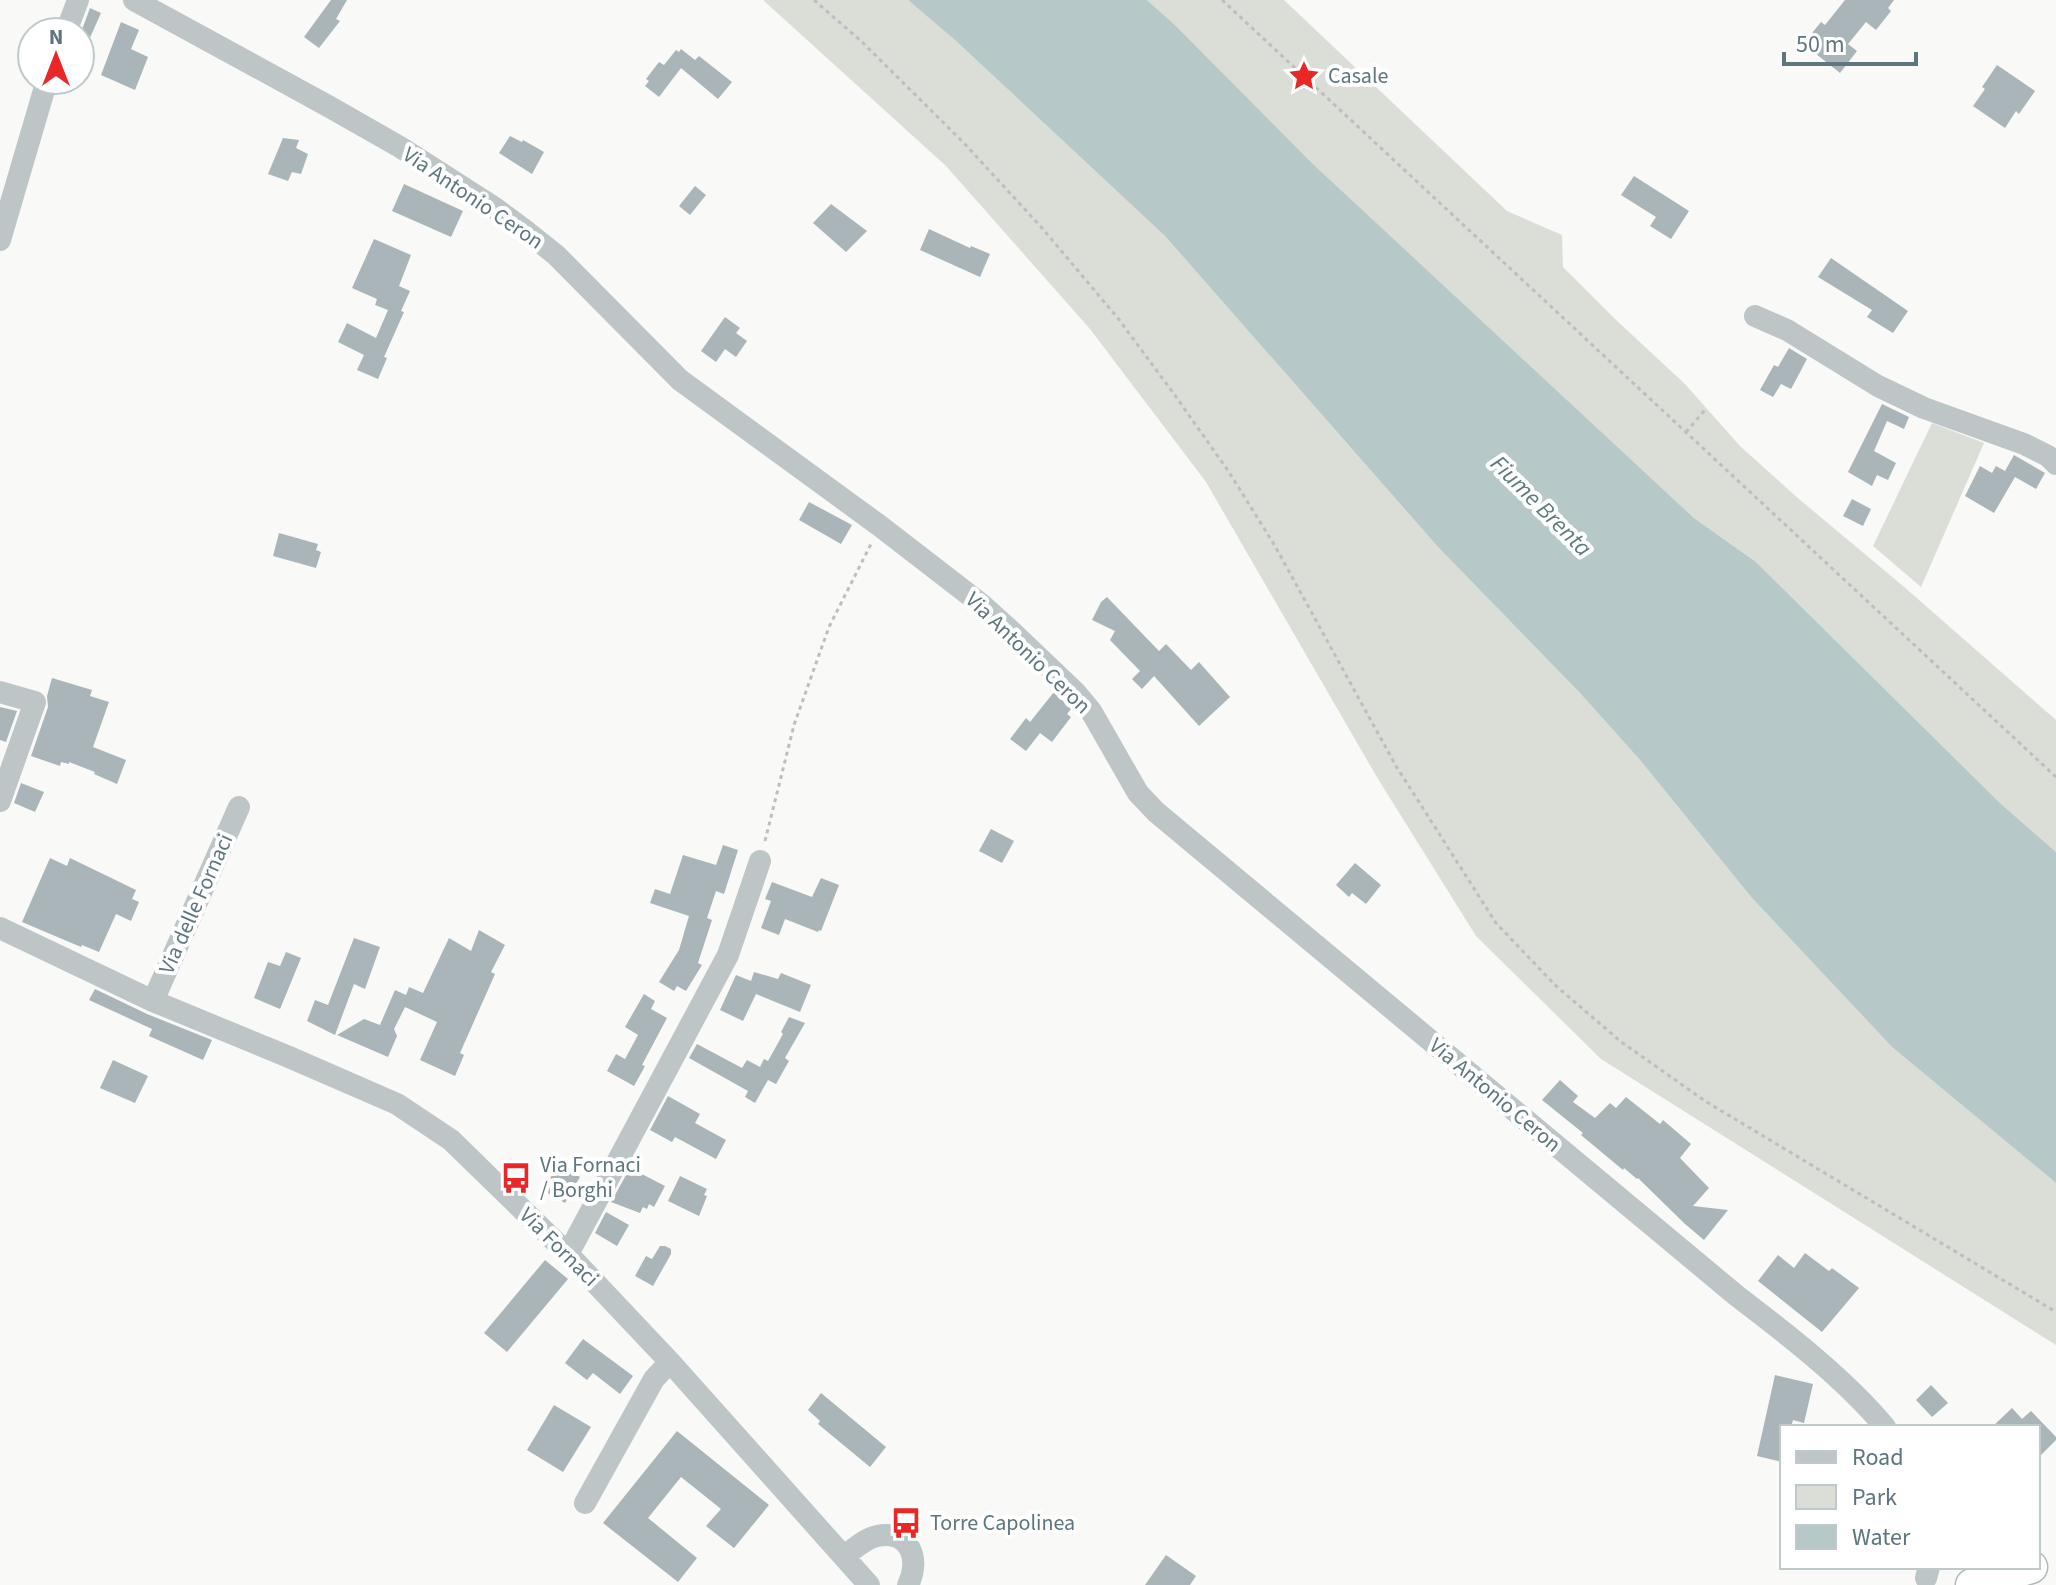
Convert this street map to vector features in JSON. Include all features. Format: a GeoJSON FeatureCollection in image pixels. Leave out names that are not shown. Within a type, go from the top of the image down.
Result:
{"type":"FeatureCollection","features":[{"type":"Feature","properties":{"kind":"highway"},"geometry":{"type":"LineString","coordinates":[[1972,1585],[2024,1569]]}},
{"type":"Feature","properties":{"kind":"street","name":"Via Antonio Ceron"},"geometry":{"type":"LineString","coordinates":[[134,0],[400,147],[495,208],[556,255],[680,380],[981,604],[1076,693],[1091,711],[1138,793],[1156,812],[1776,1326],[1847,1388],[1883,1425]]}},
{"type":"Feature","properties":{"kind":"street"},"geometry":{"type":"LineString","coordinates":[[0,240],[42,96]]}},
{"type":"Feature","properties":{"kind":"street"},"geometry":{"type":"LineString","coordinates":[[1755,316],[1787,330],[1878,386],[1936,412],[2024,444],[2048,456],[2056,464]]}},
{"type":"Feature","properties":{"kind":"street"},"geometry":{"type":"LineString","coordinates":[[0,692],[35,702],[0,801]]}},
{"type":"Feature","properties":{"kind":"street","name":"Via delle Fornaci"},"geometry":{"type":"LineString","coordinates":[[153,1001],[239,807]]}},
{"type":"Feature","properties":{"kind":"street"},"geometry":{"type":"LineString","coordinates":[[568,1254],[728,955],[760,861]]}},
{"type":"Feature","properties":{"kind":"street","name":"Via Fornaci"},"geometry":{"type":"LineString","coordinates":[[0,928],[153,1001],[397,1104],[451,1140],[568,1254],[670,1362],[869,1585]]}},
{"type":"Feature","properties":{"kind":"street"},"geometry":{"type":"LineString","coordinates":[[585,1503],[654,1379],[670,1362]]}},
{"type":"Feature","properties":{"kind":"street"},"geometry":{"type":"LineString","coordinates":[[844,1556],[873,1536],[898,1537],[908,1545],[914,1557],[913,1575],[908,1585]]}},
{"type":"Feature","properties":{"kind":"path"},"geometry":{"type":"LineString","coordinates":[[814,0],[861,41],[963,142],[1042,228],[1117,317],[1229,472],[1275,546],[1396,766],[1496,923],[1555,985],[1620,1041],[1705,1101],[2056,1312]]}},
{"type":"Feature","properties":{"kind":"path"},"geometry":{"type":"LineString","coordinates":[[1222,0],[2056,777]]}},
{"type":"Feature","properties":{"kind":"path"},"geometry":{"type":"LineString","coordinates":[[1686,432],[1705,410]]}},
{"type":"Feature","properties":{"kind":"path"},"geometry":{"type":"LineString","coordinates":[[760,861],[794,725],[829,627],[880,526]]}},
{"type":"Feature","properties":{"kind":"green space"},"geometry":{"type":"Polygon","coordinates":[[[763,0],[908,0],[1165,236],[1438,547],[1580,693],[1640,760],[1752,898],[1892,1047],[2056,1183],[2056,1345],[1601,1059],[1476,936],[1378,779],[1206,482],[1090,329],[946,166],[763,0]]]}},
{"type":"Feature","properties":{"kind":"green space"},"geometry":{"type":"Polygon","coordinates":[[[1147,0],[1284,0],[1507,211],[1562,235],[1563,267],[1685,384],[1740,446],[2056,720],[2056,852],[2000,803],[1756,562],[1694,518],[1313,164],[1147,0]]]}},
{"type":"Feature","properties":{"kind":"green space"},"geometry":{"type":"Polygon","coordinates":[[[1932,423],[1984,443],[1921,587],[1873,546],[1932,423]]]}},
{"type":"Feature","properties":{"kind":"water","name":"Fiume Brenta"},"geometry":{"type":"Polygon","coordinates":[[[908,0],[1147,0],[1313,164],[1694,518],[1756,562],[2000,803],[2056,852],[2056,1183],[1892,1047],[1752,898],[1640,760],[1580,693],[1438,547],[1165,236],[908,0]]]}},
{"type":"Feature","properties":{"kind":"building"},"geometry":{"type":"Polygon","coordinates":[[[331,0],[347,0],[336,19],[340,21],[319,48],[304,37],[331,0]]]}},
{"type":"Feature","properties":{"kind":"building"},"geometry":{"type":"Polygon","coordinates":[[[1845,0],[1894,0],[1888,8],[1891,11],[1876,30],[1866,22],[1848,44],[1857,51],[1840,73],[1806,46],[1821,22],[1825,25],[1845,0]]]}},
{"type":"Feature","properties":{"kind":"building"},"geometry":{"type":"Polygon","coordinates":[[[90,8],[101,13],[96,24],[96,16],[87,16],[90,8]]]}},
{"type":"Feature","properties":{"kind":"building"},"geometry":{"type":"Polygon","coordinates":[[[121,22],[139,30],[131,49],[148,57],[135,90],[101,75],[121,22]]]}},
{"type":"Feature","properties":{"kind":"building"},"geometry":{"type":"Polygon","coordinates":[[[681,49],[695,60],[699,56],[732,82],[718,99],[681,68],[659,97],[645,86],[649,81],[646,79],[659,62],[664,65],[676,50],[679,52],[681,49]]]}},
{"type":"Feature","properties":{"kind":"building"},"geometry":{"type":"Polygon","coordinates":[[[1997,65],[2035,91],[2005,128],[1973,106],[1997,65]]]}},
{"type":"Feature","properties":{"kind":"building"},"geometry":{"type":"Polygon","coordinates":[[[510,136],[544,152],[532,174],[499,153],[510,136]]]}},
{"type":"Feature","properties":{"kind":"building"},"geometry":{"type":"Polygon","coordinates":[[[283,138],[299,140],[296,148],[308,154],[301,174],[292,172],[288,181],[268,174],[283,138]]]}},
{"type":"Feature","properties":{"kind":"building"},"geometry":{"type":"Polygon","coordinates":[[[1634,176],[1689,211],[1671,239],[1650,226],[1656,217],[1621,195],[1634,176]]]}},
{"type":"Feature","properties":{"kind":"building"},"geometry":{"type":"Polygon","coordinates":[[[404,184],[463,211],[451,237],[392,211],[404,184]]]}},
{"type":"Feature","properties":{"kind":"building"},"geometry":{"type":"Polygon","coordinates":[[[695,186],[706,195],[690,215],[679,206],[695,186]]]}},
{"type":"Feature","properties":{"kind":"building"},"geometry":{"type":"Polygon","coordinates":[[[831,204],[867,231],[846,252],[813,223],[831,204]]]}},
{"type":"Feature","properties":{"kind":"building"},"geometry":{"type":"Polygon","coordinates":[[[929,229],[990,254],[980,277],[920,250],[929,229]]]}},
{"type":"Feature","properties":{"kind":"building"},"geometry":{"type":"Polygon","coordinates":[[[374,239],[411,255],[399,286],[410,291],[378,379],[357,370],[364,355],[338,342],[347,323],[376,338],[388,310],[375,305],[377,299],[352,288],[374,239]]]}},
{"type":"Feature","properties":{"kind":"building"},"geometry":{"type":"Polygon","coordinates":[[[1831,258],[1908,311],[1893,333],[1867,317],[1872,310],[1818,277],[1831,258]]]}},
{"type":"Feature","properties":{"kind":"building"},"geometry":{"type":"Polygon","coordinates":[[[725,317],[740,328],[736,333],[747,341],[736,357],[725,349],[716,362],[701,351],[725,317]]]}},
{"type":"Feature","properties":{"kind":"building"},"geometry":{"type":"Polygon","coordinates":[[[1789,348],[1807,359],[1791,389],[1781,384],[1773,397],[1760,390],[1774,365],[1778,367],[1789,348]]]}},
{"type":"Feature","properties":{"kind":"building"},"geometry":{"type":"Polygon","coordinates":[[[1882,404],[1909,417],[1904,429],[1887,421],[1874,451],[1896,463],[1888,480],[1877,475],[1872,486],[1848,472],[1882,404]]]}},
{"type":"Feature","properties":{"kind":"building"},"geometry":{"type":"Polygon","coordinates":[[[2014,455],[2045,473],[2036,489],[2015,477],[1994,513],[1965,496],[1980,466],[1992,473],[1996,466],[2005,471],[2014,455]]]}},
{"type":"Feature","properties":{"kind":"building"},"geometry":{"type":"Polygon","coordinates":[[[1852,499],[1871,509],[1863,526],[1843,516],[1852,499]]]}},
{"type":"Feature","properties":{"kind":"building"},"geometry":{"type":"Polygon","coordinates":[[[809,502],[852,525],[841,544],[799,520],[809,502]]]}},
{"type":"Feature","properties":{"kind":"building"},"geometry":{"type":"Polygon","coordinates":[[[279,533],[318,544],[316,550],[321,552],[316,568],[273,556],[279,533]]]}},
{"type":"Feature","properties":{"kind":"building"},"geometry":{"type":"Polygon","coordinates":[[[1107,597],[1159,651],[1166,644],[1191,670],[1199,662],[1230,697],[1199,726],[1154,676],[1142,689],[1132,679],[1140,671],[1110,640],[1115,631],[1092,620],[1107,597]]]}},
{"type":"Feature","properties":{"kind":"building"},"geometry":{"type":"Polygon","coordinates":[[[52,678],[92,690],[90,696],[109,702],[93,747],[126,760],[117,784],[69,762],[61,762],[60,766],[31,756],[48,707],[47,696],[52,678]]]}},
{"type":"Feature","properties":{"kind":"building"},"geometry":{"type":"Polygon","coordinates":[[[1054,692],[1071,709],[1067,714],[1071,717],[1052,742],[1040,733],[1026,751],[1010,739],[1026,718],[1030,722],[1054,692]]]}},
{"type":"Feature","properties":{"kind":"building"},"geometry":{"type":"Polygon","coordinates":[[[0,707],[17,711],[6,742],[0,740],[0,707]]]}},
{"type":"Feature","properties":{"kind":"building"},"geometry":{"type":"Polygon","coordinates":[[[21,783],[44,792],[35,812],[14,803],[21,783]]]}},
{"type":"Feature","properties":{"kind":"building"},"geometry":{"type":"Polygon","coordinates":[[[991,829],[1014,841],[1002,863],[979,851],[991,829]]]}},
{"type":"Feature","properties":{"kind":"building"},"geometry":{"type":"Polygon","coordinates":[[[723,845],[738,850],[724,894],[716,891],[707,918],[712,920],[698,963],[702,965],[686,991],[677,986],[674,991],[659,982],[679,950],[689,916],[650,903],[655,889],[670,894],[683,855],[716,865],[723,845]]]}},
{"type":"Feature","properties":{"kind":"building"},"geometry":{"type":"Polygon","coordinates":[[[50,858],[67,866],[70,858],[136,890],[132,899],[139,902],[131,921],[116,914],[99,952],[22,922],[50,858]]]}},
{"type":"Feature","properties":{"kind":"building"},"geometry":{"type":"Polygon","coordinates":[[[1355,863],[1381,885],[1366,904],[1352,893],[1349,897],[1336,885],[1355,863]]]}},
{"type":"Feature","properties":{"kind":"building"},"geometry":{"type":"Polygon","coordinates":[[[821,878],[839,885],[821,931],[785,919],[779,935],[761,928],[771,901],[765,899],[772,882],[812,897],[821,878]]]}},
{"type":"Feature","properties":{"kind":"building"},"geometry":{"type":"Polygon","coordinates":[[[479,930],[505,945],[491,972],[495,974],[460,1053],[464,1055],[455,1076],[420,1060],[437,1022],[405,1007],[394,1029],[397,1036],[388,1057],[337,1035],[364,1019],[380,1025],[395,990],[406,995],[409,987],[423,993],[449,938],[471,951],[479,930]]]}},
{"type":"Feature","properties":{"kind":"building"},"geometry":{"type":"Polygon","coordinates":[[[354,938],[380,947],[365,989],[354,984],[335,1035],[307,1021],[315,1000],[328,1005],[354,938]]]}},
{"type":"Feature","properties":{"kind":"building"},"geometry":{"type":"Polygon","coordinates":[[[286,952],[301,958],[280,1009],[254,998],[268,962],[280,966],[286,952]]]}},
{"type":"Feature","properties":{"kind":"building"},"geometry":{"type":"Polygon","coordinates":[[[754,972],[778,979],[781,973],[811,985],[800,1012],[756,994],[743,1021],[720,1010],[736,975],[751,981],[754,972]]]}},
{"type":"Feature","properties":{"kind":"building"},"geometry":{"type":"Polygon","coordinates":[[[95,989],[212,1040],[203,1060],[149,1036],[152,1029],[89,1000],[95,989]]]}},
{"type":"Feature","properties":{"kind":"building"},"geometry":{"type":"Polygon","coordinates":[[[644,994],[655,1001],[651,1009],[667,1018],[634,1086],[607,1071],[616,1054],[625,1059],[638,1035],[625,1027],[644,994]]]}},
{"type":"Feature","properties":{"kind":"building"},"geometry":{"type":"Polygon","coordinates":[[[789,1017],[805,1023],[785,1058],[789,1061],[776,1084],[768,1080],[755,1103],[745,1097],[748,1091],[689,1058],[697,1044],[742,1068],[747,1060],[760,1067],[764,1059],[768,1061],[789,1017]]]}},
{"type":"Feature","properties":{"kind":"building"},"geometry":{"type":"Polygon","coordinates":[[[113,1060],[148,1076],[135,1103],[100,1088],[113,1060]]]}},
{"type":"Feature","properties":{"kind":"building"},"geometry":{"type":"Polygon","coordinates":[[[1560,1080],[1578,1096],[1573,1102],[1595,1118],[1610,1103],[1616,1108],[1626,1097],[1660,1124],[1663,1120],[1691,1144],[1680,1158],[1709,1188],[1693,1206],[1728,1210],[1704,1240],[1638,1178],[1623,1170],[1542,1100],[1560,1080]]]}},
{"type":"Feature","properties":{"kind":"building"},"geometry":{"type":"Polygon","coordinates":[[[668,1096],[700,1114],[695,1123],[726,1140],[716,1159],[675,1137],[672,1142],[650,1130],[668,1096]]]}},
{"type":"Feature","properties":{"kind":"building"},"geometry":{"type":"Polygon","coordinates":[[[558,1165],[580,1177],[565,1203],[543,1190],[558,1165]]]}},
{"type":"Feature","properties":{"kind":"building"},"geometry":{"type":"Polygon","coordinates":[[[630,1168],[665,1186],[654,1207],[649,1204],[640,1213],[611,1202],[630,1168]]]}},
{"type":"Feature","properties":{"kind":"building"},"geometry":{"type":"Polygon","coordinates":[[[680,1176],[707,1189],[699,1216],[668,1201],[680,1176]]]}},
{"type":"Feature","properties":{"kind":"building"},"geometry":{"type":"Polygon","coordinates":[[[606,1212],[629,1225],[617,1246],[595,1233],[606,1212]]]}},
{"type":"Feature","properties":{"kind":"building"},"geometry":{"type":"Polygon","coordinates":[[[660,1246],[671,1249],[671,1254],[653,1286],[635,1276],[646,1256],[652,1259],[660,1246]]]}},
{"type":"Feature","properties":{"kind":"building"},"geometry":{"type":"Polygon","coordinates":[[[1805,1253],[1859,1288],[1822,1332],[1758,1281],[1778,1255],[1794,1268],[1805,1253]]]}},
{"type":"Feature","properties":{"kind":"building"},"geometry":{"type":"Polygon","coordinates":[[[545,1260],[568,1279],[507,1352],[484,1333],[545,1260]]]}},
{"type":"Feature","properties":{"kind":"building"},"geometry":{"type":"Polygon","coordinates":[[[583,1339],[633,1376],[620,1394],[593,1373],[587,1380],[565,1363],[583,1339]]]}},
{"type":"Feature","properties":{"kind":"building"},"geometry":{"type":"Polygon","coordinates":[[[1775,1375],[1813,1384],[1804,1423],[1793,1420],[1792,1425],[1780,1425],[1780,1462],[1757,1456],[1775,1375]]]}},
{"type":"Feature","properties":{"kind":"building"},"geometry":{"type":"Polygon","coordinates":[[[1931,1385],[1948,1403],[1932,1417],[1916,1400],[1931,1385]]]}},
{"type":"Feature","properties":{"kind":"building"},"geometry":{"type":"Polygon","coordinates":[[[821,1393],[886,1447],[870,1467],[818,1424],[820,1421],[808,1410],[821,1393]]]}},
{"type":"Feature","properties":{"kind":"building"},"geometry":{"type":"Polygon","coordinates":[[[554,1405],[591,1427],[563,1472],[527,1450],[554,1405]]]}},
{"type":"Feature","properties":{"kind":"building"},"geometry":{"type":"Polygon","coordinates":[[[2012,1408],[2022,1419],[2031,1411],[2056,1440],[2040,1456],[2040,1425],[1994,1425],[2012,1408]]]}},
{"type":"Feature","properties":{"kind":"building"},"geometry":{"type":"Polygon","coordinates":[[[677,1431],[769,1505],[734,1548],[706,1526],[721,1509],[681,1477],[648,1518],[697,1558],[678,1582],[603,1523],[677,1431]]]}},
{"type":"Feature","properties":{"kind":"building"},"geometry":{"type":"Polygon","coordinates":[[[1166,1555],[1196,1576],[1190,1585],[1145,1585],[1166,1555]]]}},
{"type":"Feature","properties":{"kind":"place","name":"Casale"},"geometry":{"type":"Point","coordinates":[1304,76]}},
{"type":"Feature","properties":{"kind":"place","name":"Via Fornaci / Borghi"},"geometry":{"type":"Point","coordinates":[516,1178]}},
{"type":"Feature","properties":{"kind":"place","name":"Torre Capolinea"},"geometry":{"type":"Point","coordinates":[906,1523]}}]}
